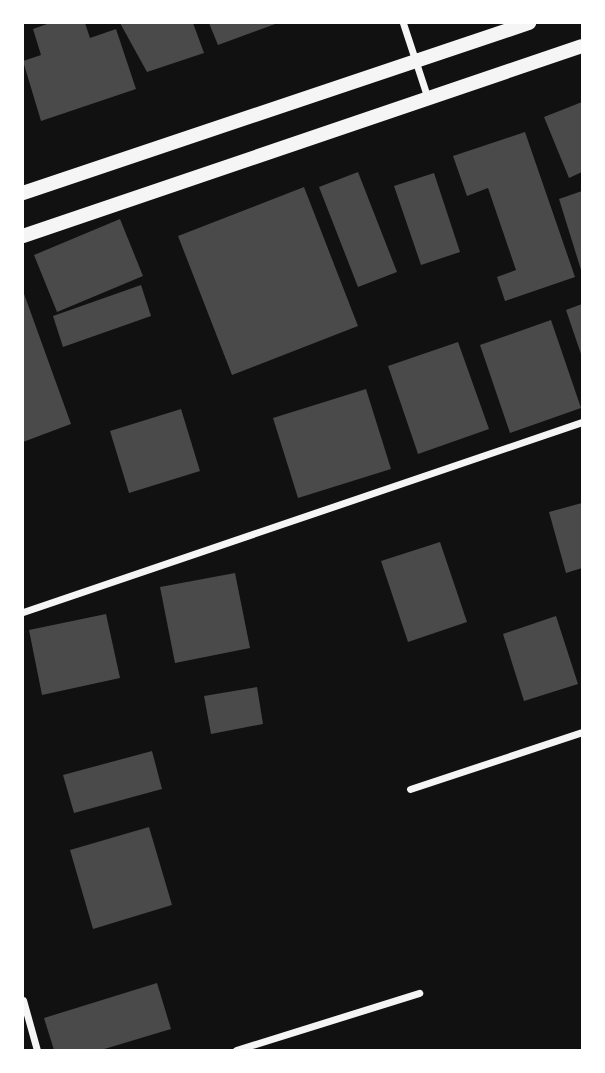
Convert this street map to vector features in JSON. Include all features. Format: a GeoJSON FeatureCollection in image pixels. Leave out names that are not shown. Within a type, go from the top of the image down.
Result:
{"type":"FeatureCollection","features":[{"type":"Feature","properties":{"kind":"main road"},"geometry":{"type":"LineString","coordinates":[[23,193],[529,23]]}},
{"type":"Feature","properties":{"kind":"main road"},"geometry":{"type":"LineString","coordinates":[[23,236],[582,46]]}},
{"type":"Feature","properties":{"kind":"street"},"geometry":{"type":"LineString","coordinates":[[403,23],[428,99]]}},
{"type":"Feature","properties":{"kind":"street"},"geometry":{"type":"LineString","coordinates":[[23,612],[582,422]]}},
{"type":"Feature","properties":{"kind":"street"},"geometry":{"type":"LineString","coordinates":[[410,789],[582,732]]}},
{"type":"Feature","properties":{"kind":"street"},"geometry":{"type":"LineString","coordinates":[[236,1050],[419,993]]}},
{"type":"Feature","properties":{"kind":"street"},"geometry":{"type":"LineString","coordinates":[[23,1000],[37,1050]]}},
{"type":"Feature","properties":{"kind":"building"},"geometry":{"type":"Polygon","coordinates":[[[50,23],[85,23],[90,38],[116,29],[136,89],[41,121],[23,61],[41,55],[33,29],[50,23]]]}},
{"type":"Feature","properties":{"kind":"building"},"geometry":{"type":"Polygon","coordinates":[[[120,23],[193,23],[204,53],[147,72],[120,23]]]}},
{"type":"Feature","properties":{"kind":"building"},"geometry":{"type":"Polygon","coordinates":[[[209,23],[278,23],[218,45],[209,23]]]}},
{"type":"Feature","properties":{"kind":"building"},"geometry":{"type":"Polygon","coordinates":[[[582,102],[582,172],[569,178],[544,117],[582,102]]]}},
{"type":"Feature","properties":{"kind":"building"},"geometry":{"type":"Polygon","coordinates":[[[525,132],[575,277],[505,301],[497,277],[516,270],[488,188],[467,196],[453,156],[525,132]]]}},
{"type":"Feature","properties":{"kind":"building"},"geometry":{"type":"Polygon","coordinates":[[[358,172],[397,272],[358,287],[319,187],[358,172]]]}},
{"type":"Feature","properties":{"kind":"building"},"geometry":{"type":"Polygon","coordinates":[[[434,173],[460,252],[421,265],[394,186],[434,173]]]}},
{"type":"Feature","properties":{"kind":"building"},"geometry":{"type":"Polygon","coordinates":[[[304,187],[358,326],[232,375],[178,236],[304,187]]]}},
{"type":"Feature","properties":{"kind":"building"},"geometry":{"type":"Polygon","coordinates":[[[582,191],[582,273],[559,199],[582,191]]]}},
{"type":"Feature","properties":{"kind":"building"},"geometry":{"type":"Polygon","coordinates":[[[120,219],[143,276],[57,312],[34,255],[120,219]]]}},
{"type":"Feature","properties":{"kind":"building"},"geometry":{"type":"Polygon","coordinates":[[[141,285],[151,316],[63,347],[53,316],[141,285]]]}},
{"type":"Feature","properties":{"kind":"building"},"geometry":{"type":"Polygon","coordinates":[[[23,291],[71,424],[23,442],[23,291]]]}},
{"type":"Feature","properties":{"kind":"building"},"geometry":{"type":"Polygon","coordinates":[[[582,304],[582,357],[566,310],[582,304]]]}},
{"type":"Feature","properties":{"kind":"building"},"geometry":{"type":"Polygon","coordinates":[[[551,320],[581,408],[510,433],[480,345],[551,320]]]}},
{"type":"Feature","properties":{"kind":"building"},"geometry":{"type":"Polygon","coordinates":[[[458,342],[489,429],[418,454],[388,366],[458,342]]]}},
{"type":"Feature","properties":{"kind":"building"},"geometry":{"type":"Polygon","coordinates":[[[366,389],[391,469],[298,498],[273,418],[366,389]]]}},
{"type":"Feature","properties":{"kind":"building"},"geometry":{"type":"Polygon","coordinates":[[[181,409],[200,471],[129,493],[110,431],[181,409]]]}},
{"type":"Feature","properties":{"kind":"building"},"geometry":{"type":"Polygon","coordinates":[[[582,503],[582,568],[566,573],[549,512],[582,503]]]}},
{"type":"Feature","properties":{"kind":"building"},"geometry":{"type":"Polygon","coordinates":[[[440,542],[467,622],[408,642],[381,561],[440,542]]]}},
{"type":"Feature","properties":{"kind":"building"},"geometry":{"type":"Polygon","coordinates":[[[235,573],[250,648],[175,663],[160,587],[235,573]]]}},
{"type":"Feature","properties":{"kind":"building"},"geometry":{"type":"Polygon","coordinates":[[[106,614],[120,678],[42,695],[29,630],[106,614]]]}},
{"type":"Feature","properties":{"kind":"building"},"geometry":{"type":"Polygon","coordinates":[[[556,616],[578,684],[524,701],[503,634],[556,616]]]}},
{"type":"Feature","properties":{"kind":"building"},"geometry":{"type":"Polygon","coordinates":[[[257,687],[263,724],[211,734],[204,696],[257,687]]]}},
{"type":"Feature","properties":{"kind":"building"},"geometry":{"type":"Polygon","coordinates":[[[152,751],[162,789],[74,813],[63,775],[152,751]]]}},
{"type":"Feature","properties":{"kind":"building"},"geometry":{"type":"Polygon","coordinates":[[[149,827],[172,905],[93,929],[70,850],[149,827]]]}},
{"type":"Feature","properties":{"kind":"building"},"geometry":{"type":"Polygon","coordinates":[[[157,983],[171,1029],[101,1050],[54,1050],[44,1018],[157,983]]]}}]}
